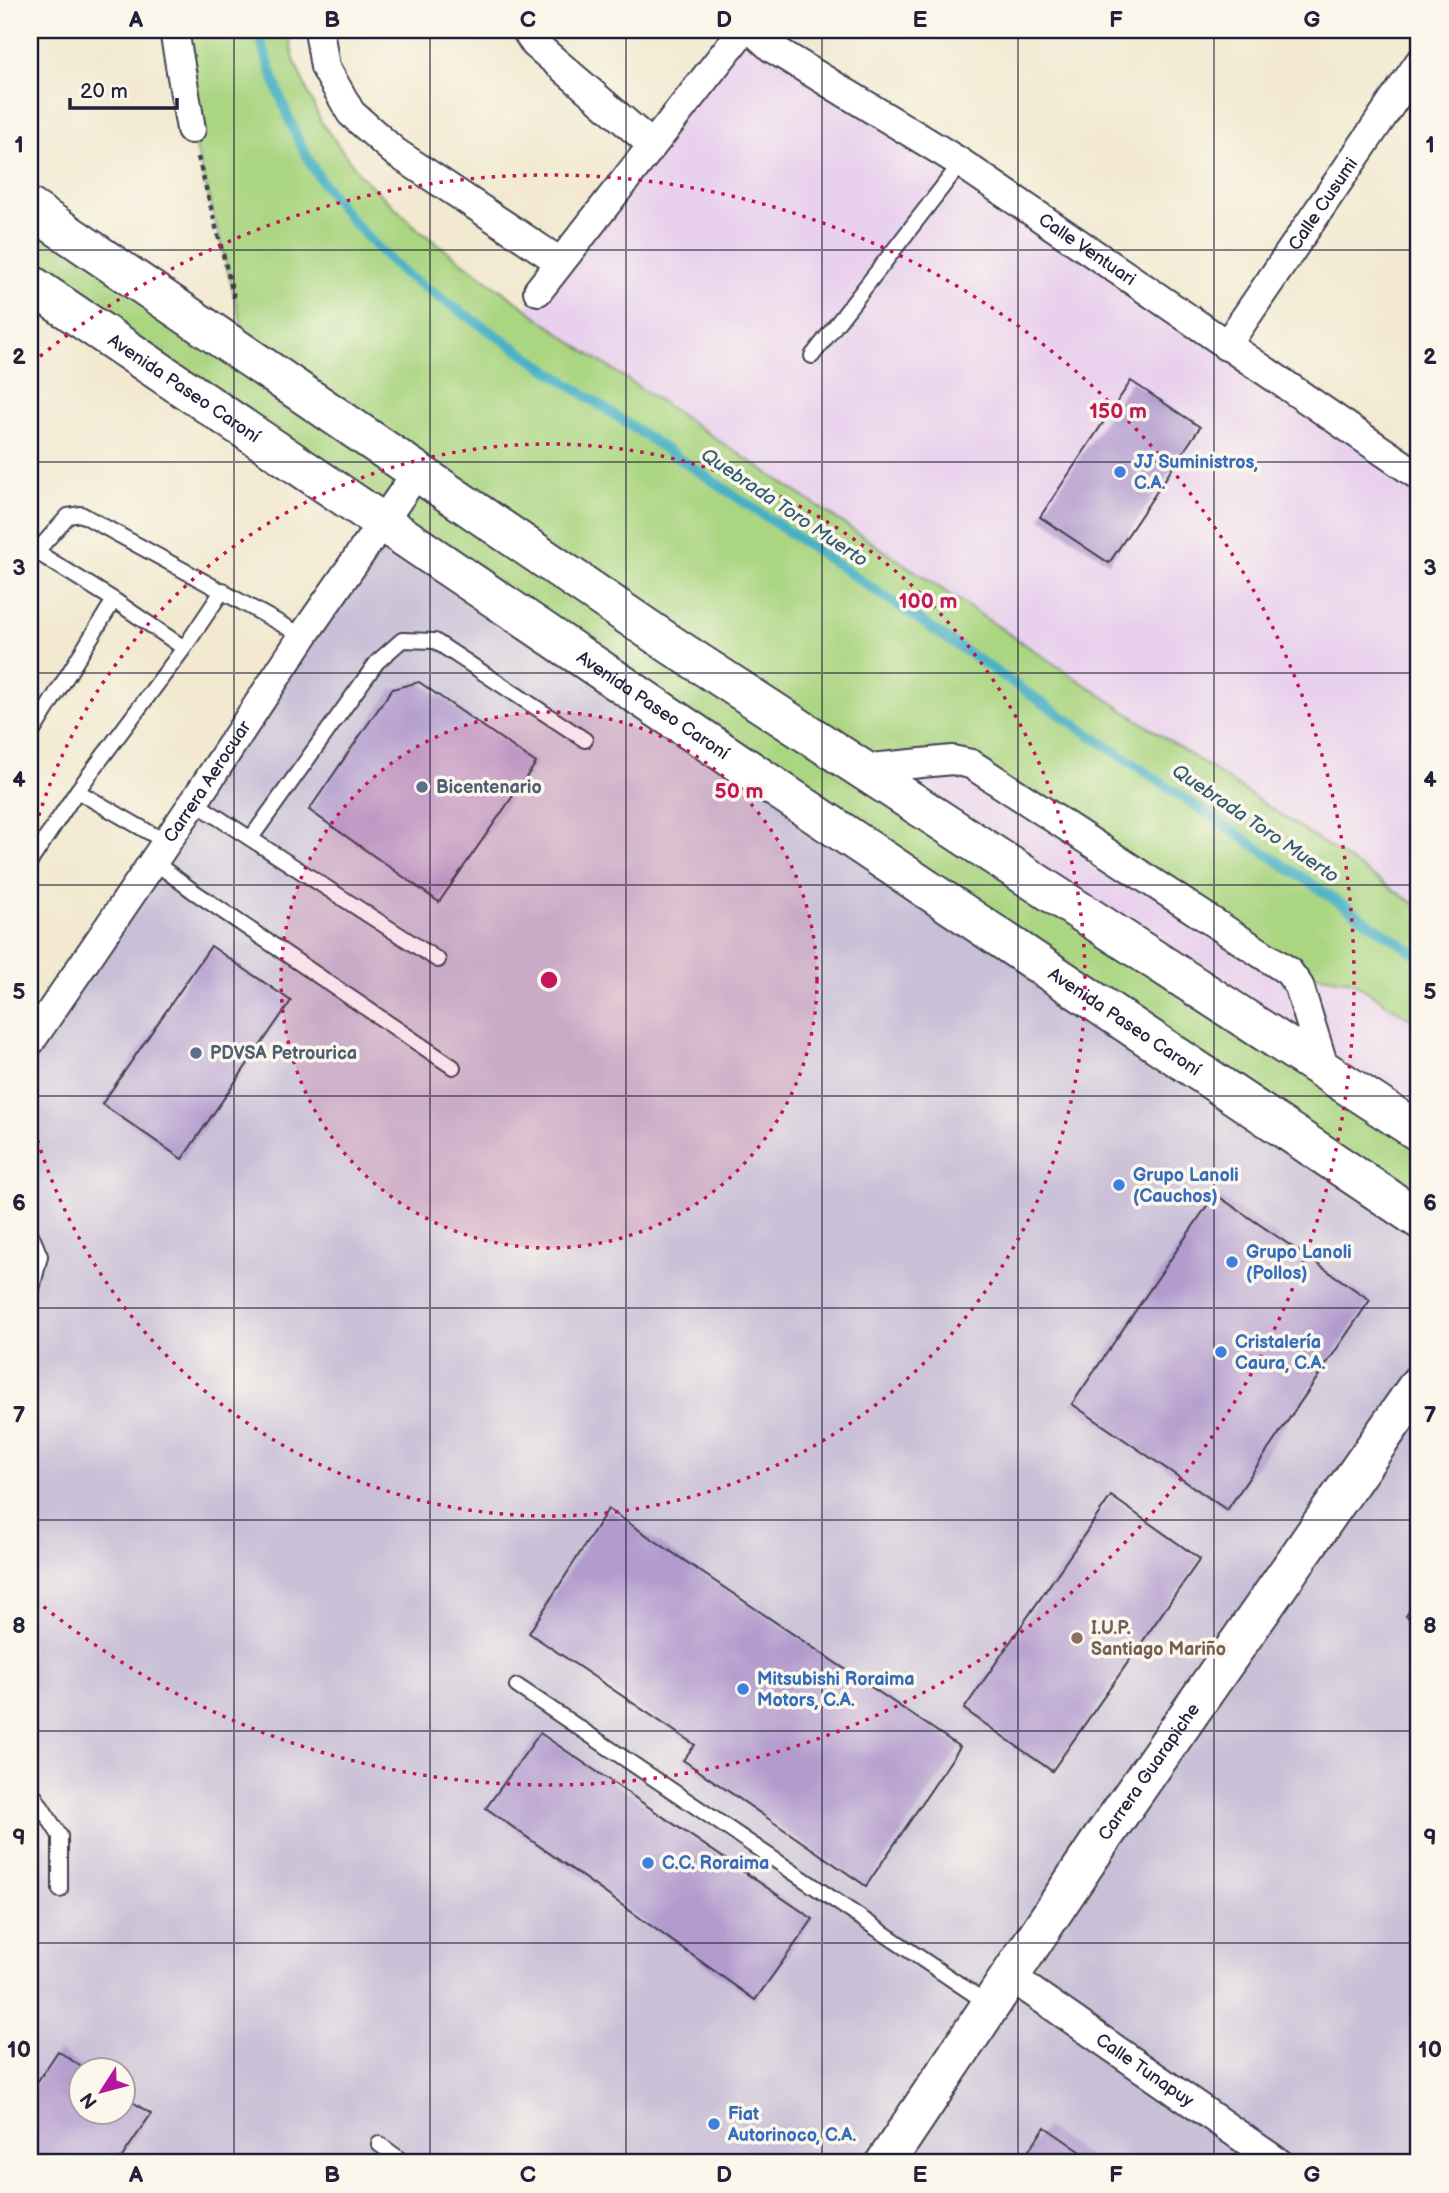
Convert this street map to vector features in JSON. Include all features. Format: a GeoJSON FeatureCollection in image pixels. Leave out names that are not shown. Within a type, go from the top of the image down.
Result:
{"type":"FeatureCollection","features":[{"type":"Feature","properties":{"kind":"street"},"geometry":{"type":"LineString","coordinates":[[174,30],[191,129]]}},
{"type":"Feature","properties":{"kind":"street"},"geometry":{"type":"LineString","coordinates":[[318,30],[326,67],[351,113],[395,152],[561,262]]}},
{"type":"Feature","properties":{"kind":"street"},"geometry":{"type":"LineString","coordinates":[[526,30],[535,44],[652,145]]}},
{"type":"Feature","properties":{"kind":"street"},"geometry":{"type":"LineString","coordinates":[[538,291],[743,30]]}},
{"type":"Feature","properties":{"kind":"street","name":"Calle Ventuari"},"geometry":{"type":"LineString","coordinates":[[752,30],[772,48],[961,163],[1419,476]]}},
{"type":"Feature","properties":{"kind":"street","name":"Calle Cusumi"},"geometry":{"type":"LineString","coordinates":[[1226,346],[1419,63]]}},
{"type":"Feature","properties":{"kind":"street"},"geometry":{"type":"LineString","coordinates":[[30,208],[673,646],[1419,1132]]}},
{"type":"Feature","properties":{"kind":"street","name":"Avenida Paseo Caroní"},"geometry":{"type":"LineString","coordinates":[[30,284],[1419,1219]]}},
{"type":"Feature","properties":{"kind":"street","name":"Carrera Aerocuar"},"geometry":{"type":"LineString","coordinates":[[30,1042],[194,803],[303,636],[418,471]]}},
{"type":"Feature","properties":{"kind":"street"},"geometry":{"type":"LineString","coordinates":[[861,769],[953,761],[971,764],[1288,971],[1299,986],[1325,1070]]}},
{"type":"Feature","properties":{"kind":"street","name":"Carrera Guarapiche"},"geometry":{"type":"LineString","coordinates":[[885,2163],[1107,1832],[1419,1384]]}},
{"type":"Feature","properties":{"kind":"street","name":"Calle Tunapuy"},"geometry":{"type":"LineString","coordinates":[[1001,1991],[1279,2163]]}},
{"type":"Feature","properties":{"kind":"lane"},"geometry":{"type":"LineString","coordinates":[[812,356],[961,163]]}},
{"type":"Feature","properties":{"kind":"lane"},"geometry":{"type":"LineString","coordinates":[[184,648],[114,600],[32,555],[68,516],[81,514],[303,636]]}},
{"type":"Feature","properties":{"kind":"lane"},"geometry":{"type":"LineString","coordinates":[[30,862],[77,791],[184,648],[223,590]]}},
{"type":"Feature","properties":{"kind":"lane"},"geometry":{"type":"LineString","coordinates":[[30,736],[114,600]]}},
{"type":"Feature","properties":{"kind":"lane"},"geometry":{"type":"LineString","coordinates":[[251,838],[377,662],[402,640],[435,640],[585,740]]}},
{"type":"Feature","properties":{"kind":"lane"},"geometry":{"type":"LineString","coordinates":[[77,791],[160,852],[193,891],[453,1067]]}},
{"type":"Feature","properties":{"kind":"lane"},"geometry":{"type":"LineString","coordinates":[[194,803],[438,960]]}},
{"type":"Feature","properties":{"kind":"lane"},"geometry":{"type":"LineString","coordinates":[[30,1232],[40,1256],[30,1297]]}},
{"type":"Feature","properties":{"kind":"lane"},"geometry":{"type":"LineString","coordinates":[[517,1686],[1001,1991]]}},
{"type":"Feature","properties":{"kind":"lane"},"geometry":{"type":"LineString","coordinates":[[30,1789],[60,1836],[60,1890]]}},
{"type":"Feature","properties":{"kind":"lane"},"geometry":{"type":"LineString","coordinates":[[379,2144],[405,2163]]}},
{"type":"Feature","properties":{"kind":"path"},"geometry":{"type":"LineString","coordinates":[[191,129],[250,357]]}},
{"type":"Feature","properties":{"kind":"shaded area"},"geometry":{"type":"Polygon","coordinates":[[[743,30],[1419,476],[1419,1132],[673,646],[526,309],[743,30]]]}},
{"type":"Feature","properties":{"kind":"shaded area"},"geometry":{"type":"Polygon","coordinates":[[[384,522],[1419,1219],[1419,2163],[30,2163],[30,1042],[384,522]]]}},
{"type":"Feature","properties":{"kind":"green space"},"geometry":{"type":"Polygon","coordinates":[[[174,30],[287,30],[295,63],[321,122],[361,176],[420,231],[580,348],[1419,907],[1419,1025],[1352,981],[1288,971],[971,764],[862,768],[1419,1132],[1419,1219],[30,284],[30,208],[250,356],[191,129],[174,30]]]}},
{"type":"Feature","properties":{"kind":"building","name":"JJ Suministros, C.A."},"geometry":{"type":"Polygon","coordinates":[[[1131,381],[1200,427],[1109,563],[1040,517],[1131,381]]]}},
{"type":"Feature","properties":{"kind":"building","name":"Bicentenario"},"geometry":{"type":"Polygon","coordinates":[[[419,682],[536,763],[439,902],[309,810],[392,689],[419,682]]]}},
{"type":"Feature","properties":{"kind":"building","name":"PDVSA Petrourica"},"geometry":{"type":"Polygon","coordinates":[[[211,946],[291,1001],[182,1159],[102,1104],[211,946]]]}},
{"type":"Feature","properties":{"kind":"building","name":"Cristalería Caura, C.A."},"geometry":{"type":"Polygon","coordinates":[[[1215,1194],[1370,1300],[1227,1510],[1072,1404],[1215,1194]]]}},
{"type":"Feature","properties":{"kind":"building"},"geometry":{"type":"Polygon","coordinates":[[[1111,1496],[1200,1559],[1052,1771],[964,1709],[1111,1496]]]}},
{"type":"Feature","properties":{"kind":"building","name":"Mitsubishi Roraima Motors, C.A."},"geometry":{"type":"Polygon","coordinates":[[[608,1509],[960,1747],[866,1886],[683,1760],[695,1745],[529,1633],[608,1509]]]}},
{"type":"Feature","properties":{"kind":"building"},"geometry":{"type":"Polygon","coordinates":[[[1419,1596],[1419,1625],[1406,1616],[1419,1596]]]}},
{"type":"Feature","properties":{"kind":"building","name":"C.C. Roraima"},"geometry":{"type":"Polygon","coordinates":[[[540,1733],[813,1919],[755,2000],[486,1808],[540,1733]]]}},
{"type":"Feature","properties":{"kind":"building"},"geometry":{"type":"Polygon","coordinates":[[[58,2051],[66,2056],[66,2126],[136,2126],[136,2104],[151,2114],[118,2163],[30,2163],[30,2093],[58,2051]]]}},
{"type":"Feature","properties":{"kind":"building"},"geometry":{"type":"Polygon","coordinates":[[[1045,2127],[1097,2163],[1020,2163],[1045,2127]]]}},
{"type":"Feature","properties":{"kind":"waterway","name":"Quebrada Toro Muerto"},"geometry":{"type":"LineString","coordinates":[[257,30],[288,116],[307,157],[348,216],[402,272],[1419,956]]}},
{"type":"Feature","properties":{"kind":"place","name":"JJ Suministros, C.A."},"geometry":{"type":"Point","coordinates":[1120,472]}},
{"type":"Feature","properties":{"kind":"place","name":"Bicentenario"},"geometry":{"type":"Point","coordinates":[422,787]}},
{"type":"Feature","properties":{"kind":"place","name":"PDVSA Petrourica"},"geometry":{"type":"Point","coordinates":[196,1053]}},
{"type":"Feature","properties":{"kind":"place","name":"Grupo Lanoli (Cauchos)"},"geometry":{"type":"Point","coordinates":[1119,1185]}},
{"type":"Feature","properties":{"kind":"place","name":"Grupo Lanoli (Pollos)"},"geometry":{"type":"Point","coordinates":[1232,1262]}},
{"type":"Feature","properties":{"kind":"place","name":"Cristalería Caura, C.A."},"geometry":{"type":"Point","coordinates":[1221,1352]}},
{"type":"Feature","properties":{"kind":"place","name":"I.U.P. Santiago Mariño"},"geometry":{"type":"Point","coordinates":[1077,1638]}},
{"type":"Feature","properties":{"kind":"place","name":"Mitsubishi Roraima Motors, C.A."},"geometry":{"type":"Point","coordinates":[743,1689]}},
{"type":"Feature","properties":{"kind":"place","name":"C.C. Roraima"},"geometry":{"type":"Point","coordinates":[648,1863]}},
{"type":"Feature","properties":{"kind":"place","name":"Fiat Autorinoco, C.A."},"geometry":{"type":"Point","coordinates":[714,2124]}}]}
